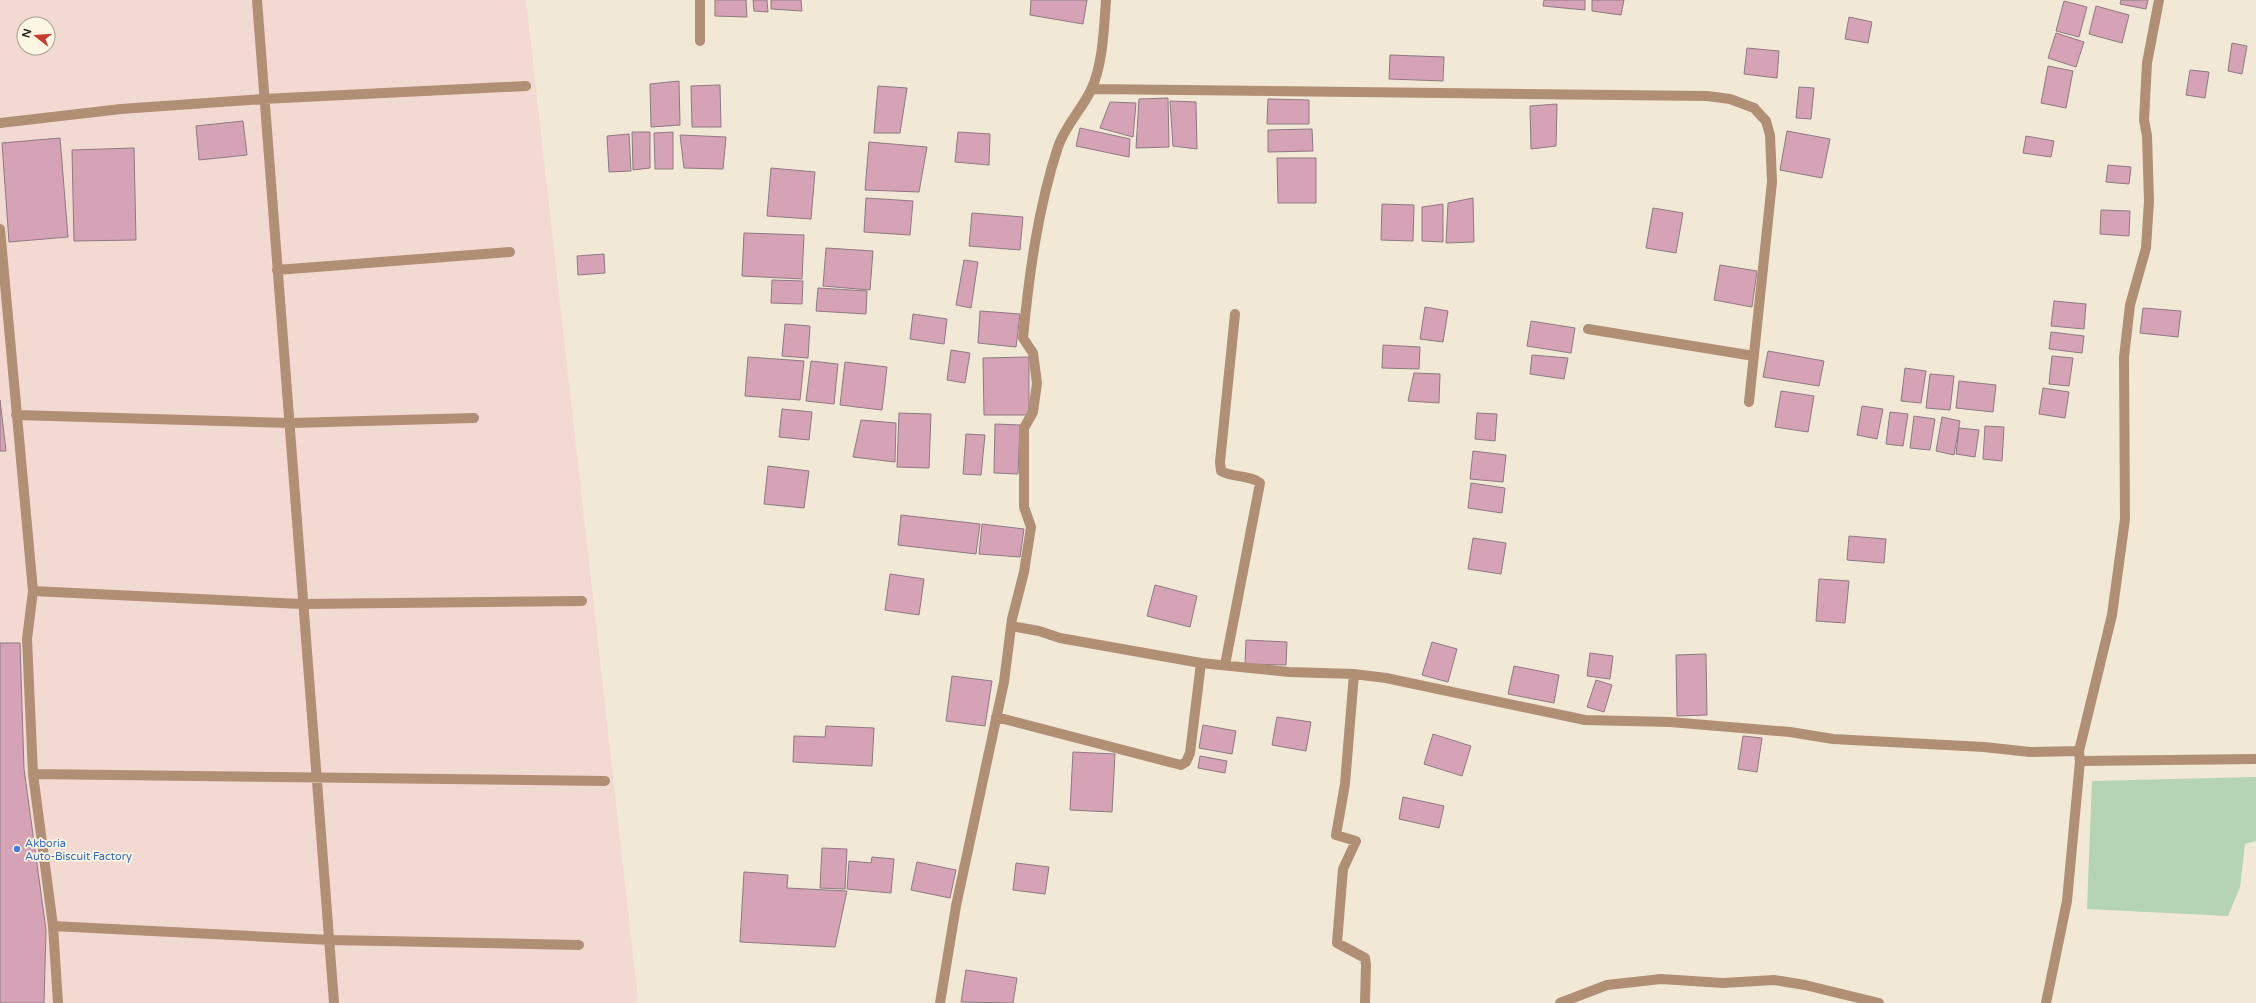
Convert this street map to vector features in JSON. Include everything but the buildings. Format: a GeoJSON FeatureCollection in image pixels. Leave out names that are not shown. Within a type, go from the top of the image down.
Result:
{"type":"FeatureCollection","features":[{"type":"Feature","properties":{"kind":"street"},"geometry":{"type":"LineString","coordinates":[[257,0],[263,99],[290,424],[302,604],[334,1003]]}},
{"type":"Feature","properties":{"kind":"street"},"geometry":{"type":"LineString","coordinates":[[700,0],[700,41]]}},
{"type":"Feature","properties":{"kind":"street"},"geometry":{"type":"LineString","coordinates":[[940,1003],[956,906],[996,717],[1011,626],[1024,572],[1031,527],[1024,507],[1024,428],[1033,412],[1037,383],[1033,353],[1023,338],[1028,292],[1042,206],[1057,152],[1092,89],[1100,54],[1106,0]]}},
{"type":"Feature","properties":{"kind":"street"},"geometry":{"type":"LineString","coordinates":[[2046,1003],[2067,901],[2080,756],[2112,615],[2126,519],[2124,357],[2130,305],[2146,248],[2149,201],[2147,136],[2144,120],[2147,63],[2159,0]]}},
{"type":"Feature","properties":{"kind":"street"},"geometry":{"type":"LineString","coordinates":[[0,123],[121,110],[263,99],[526,86]]}},
{"type":"Feature","properties":{"kind":"street"},"geometry":{"type":"LineString","coordinates":[[1092,89],[1707,96],[1736,101],[1754,108],[1766,121],[1770,135],[1772,182],[1749,402]]}},
{"type":"Feature","properties":{"kind":"street"},"geometry":{"type":"LineString","coordinates":[[0,229],[33,591],[27,639],[33,774],[53,926],[58,1003]]}},
{"type":"Feature","properties":{"kind":"street"},"geometry":{"type":"LineString","coordinates":[[277,270],[510,252]]}},
{"type":"Feature","properties":{"kind":"street"},"geometry":{"type":"LineString","coordinates":[[1225,665],[1260,483],[1255,479],[1230,476],[1221,471],[1220,462],[1235,314]]}},
{"type":"Feature","properties":{"kind":"street"},"geometry":{"type":"LineString","coordinates":[[1588,329],[1754,356]]}},
{"type":"Feature","properties":{"kind":"street"},"geometry":{"type":"LineString","coordinates":[[16,415],[290,424],[474,418]]}},
{"type":"Feature","properties":{"kind":"street"},"geometry":{"type":"LineString","coordinates":[[33,591],[302,604],[582,601]]}},
{"type":"Feature","properties":{"kind":"street"},"geometry":{"type":"LineString","coordinates":[[1011,626],[1039,631],[1068,640],[1200,663],[1289,672],[1354,674],[1401,681],[1585,720],[1670,722],[1790,732],[1833,740],[1984,747],[2080,756],[2256,759]]}},
{"type":"Feature","properties":{"kind":"street"},"geometry":{"type":"LineString","coordinates":[[996,717],[1180,765],[1186,762],[1190,753],[1200,663]]}},
{"type":"Feature","properties":{"kind":"street"},"geometry":{"type":"LineString","coordinates":[[1354,674],[1345,784],[1336,835],[1356,841],[1343,869],[1337,943],[1365,958],[1365,1003]]}},
{"type":"Feature","properties":{"kind":"street"},"geometry":{"type":"LineString","coordinates":[[33,774],[605,782]]}},
{"type":"Feature","properties":{"kind":"street"},"geometry":{"type":"LineString","coordinates":[[53,926],[330,940],[579,944]]}},
{"type":"Feature","properties":{"kind":"street"},"geometry":{"type":"LineString","coordinates":[[1560,1003],[1606,985],[1661,979],[1722,983],[1774,980],[1806,985],[1879,1003]]}},
{"type":"Feature","properties":{"kind":"shaded area"},"geometry":{"type":"Polygon","coordinates":[[[0,0],[526,0],[638,1000],[633,1003],[0,1003],[0,0]]]}},
{"type":"Feature","properties":{"kind":"green space"},"geometry":{"type":"Polygon","coordinates":[[[2256,777],[2256,841],[2245,844],[2240,887],[2228,916],[2087,909],[2092,781],[2256,777]]]}},
{"type":"Feature","properties":{"kind":"place","name":"Akboria Auto-Biscuit Factory"},"geometry":{"type":"Point","coordinates":[17,849]}}]}
